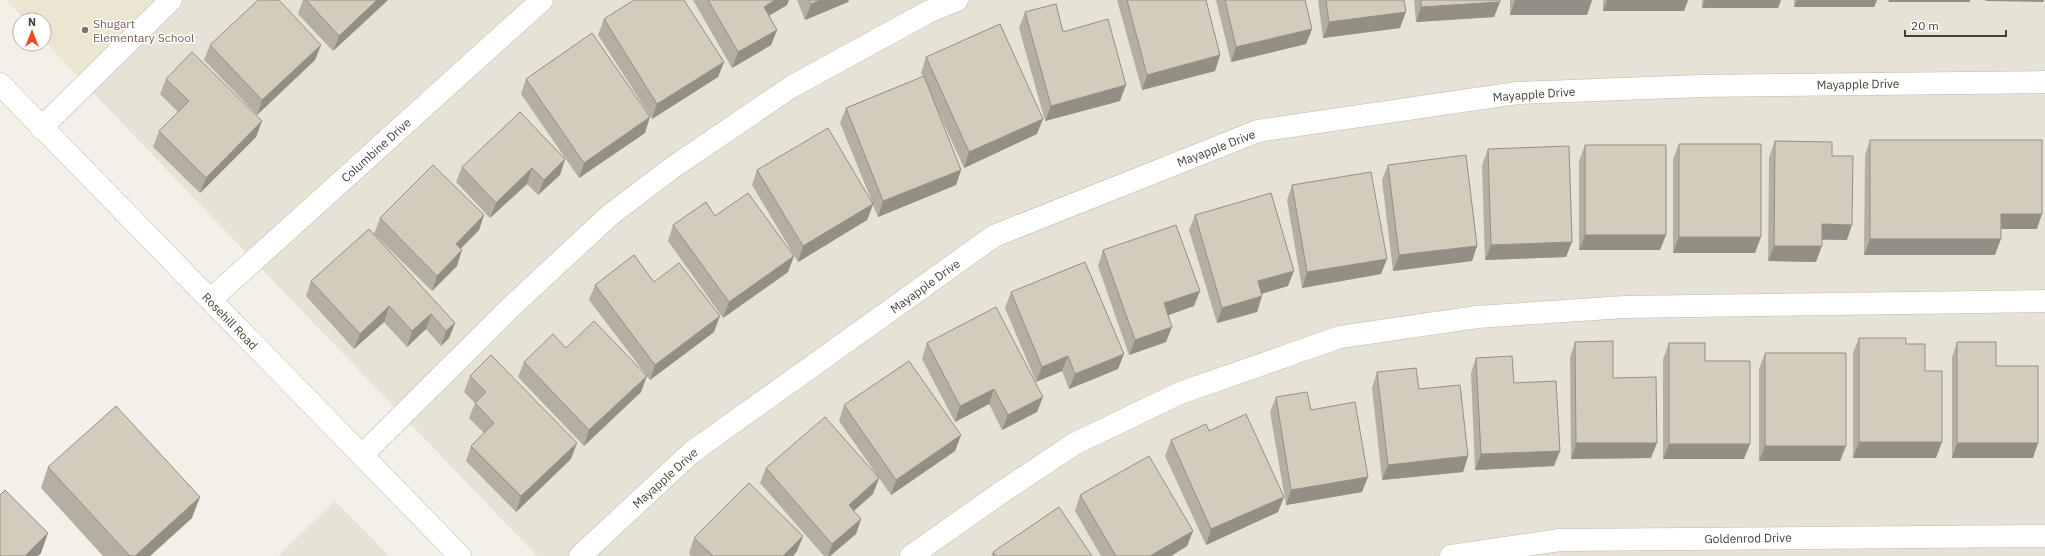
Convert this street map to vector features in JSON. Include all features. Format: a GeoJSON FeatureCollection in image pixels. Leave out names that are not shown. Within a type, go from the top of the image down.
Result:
{"type":"FeatureCollection","features":[{"type":"Feature","properties":{"kind":"street"},"geometry":{"type":"LineString","coordinates":[[41,128],[171,0]]}},
{"type":"Feature","properties":{"kind":"street","name":"Columbine Drive"},"geometry":{"type":"LineString","coordinates":[[210,300],[542,0]]}},
{"type":"Feature","properties":{"kind":"street"},"geometry":{"type":"LineString","coordinates":[[362,455],[512,306],[610,215],[672,168],[792,87],[928,12],[957,0]]}},
{"type":"Feature","properties":{"kind":"street","name":"Mayapple Drive"},"geometry":{"type":"LineString","coordinates":[[580,556],[692,452],[994,236],[1258,131],[1517,93],[1700,86],[2045,82]]}},
{"type":"Feature","properties":{"kind":"street","name":"Rosehill Road"},"geometry":{"type":"LineString","coordinates":[[0,84],[41,128],[460,556]]}},
{"type":"Feature","properties":{"kind":"street"},"geometry":{"type":"LineString","coordinates":[[911,556],[999,494],[1074,444],[1180,393],[1340,337],[1477,317],[1624,307],[2045,301]]}},
{"type":"Feature","properties":{"kind":"street","name":"Goldenrod Drive"},"geometry":{"type":"LineString","coordinates":[[1451,556],[1560,540],[2045,536]]}},
{"type":"Feature","properties":{"kind":"shaded area","name":"Shugart Elementary School"},"geometry":{"type":"Polygon","coordinates":[[[6,0],[157,0],[78,77],[52,49],[52,12],[17,12],[6,0]]]}},
{"type":"Feature","properties":{"kind":"shaded area"},"geometry":{"type":"Polygon","coordinates":[[[157,0],[2045,0],[2045,556],[537,556],[78,77],[157,0]]]}},
{"type":"Feature","properties":{"kind":"shaded area"},"geometry":{"type":"Polygon","coordinates":[[[335,501],[389,556],[278,556],[335,501]]]}},
{"type":"Feature","properties":{"kind":"building"},"geometry":{"type":"Polygon","coordinates":[[[258,0],[279,0],[321,45],[262,100],[210,45],[258,0]]]}},
{"type":"Feature","properties":{"kind":"building"},"geometry":{"type":"Polygon","coordinates":[[[306,0],[377,0],[339,36],[306,0]]]}},
{"type":"Feature","properties":{"kind":"building"},"geometry":{"type":"Polygon","coordinates":[[[634,0],[684,0],[724,62],[657,104],[604,19],[634,0]]]}},
{"type":"Feature","properties":{"kind":"building"},"geometry":{"type":"Polygon","coordinates":[[[708,0],[775,0],[764,7],[777,30],[738,52],[708,0]]]}},
{"type":"Feature","properties":{"kind":"building"},"geometry":{"type":"Polygon","coordinates":[[[809,0],[821,0],[811,4],[809,0]]]}},
{"type":"Feature","properties":{"kind":"building"},"geometry":{"type":"Polygon","coordinates":[[[1127,0],[1206,0],[1220,55],[1147,75],[1127,0]]]}},
{"type":"Feature","properties":{"kind":"building"},"geometry":{"type":"Polygon","coordinates":[[[1225,0],[1305,0],[1312,29],[1236,47],[1225,0]]]}},
{"type":"Feature","properties":{"kind":"building"},"geometry":{"type":"Polygon","coordinates":[[[1326,0],[1404,0],[1406,12],[1329,22],[1326,0]]]}},
{"type":"Feature","properties":{"kind":"building"},"geometry":{"type":"Polygon","coordinates":[[[1421,0],[1500,0],[1500,2],[1421,7],[1421,0]]]}},
{"type":"Feature","properties":{"kind":"building"},"geometry":{"type":"Polygon","coordinates":[[[1056,4],[1063,32],[1108,19],[1126,85],[1051,106],[1025,12],[1056,4]]]}},
{"type":"Feature","properties":{"kind":"building"},"geometry":{"type":"Polygon","coordinates":[[[1000,24],[1043,119],[969,152],[926,57],[1000,24]]]}},
{"type":"Feature","properties":{"kind":"building"},"geometry":{"type":"Polygon","coordinates":[[[592,33],[650,117],[584,163],[526,79],[592,33]]]}},
{"type":"Feature","properties":{"kind":"building"},"geometry":{"type":"Polygon","coordinates":[[[192,52],[262,121],[206,178],[159,131],[189,101],[166,79],[192,52]]]}},
{"type":"Feature","properties":{"kind":"building"},"geometry":{"type":"Polygon","coordinates":[[[924,76],[961,170],[883,201],[846,108],[924,76]]]}},
{"type":"Feature","properties":{"kind":"building"},"geometry":{"type":"Polygon","coordinates":[[[520,112],[565,159],[544,180],[532,168],[496,203],[462,167],[520,112]]]}},
{"type":"Feature","properties":{"kind":"building"},"geometry":{"type":"Polygon","coordinates":[[[828,128],[873,204],[803,246],[757,170],[828,128]]]}},
{"type":"Feature","properties":{"kind":"building"},"geometry":{"type":"Polygon","coordinates":[[[1870,140],[2042,140],[2042,214],[2001,214],[2001,239],[1870,239],[1870,140]]]}},
{"type":"Feature","properties":{"kind":"building"},"geometry":{"type":"Polygon","coordinates":[[[1775,141],[1832,142],[1832,156],[1853,156],[1852,225],[1822,224],[1822,246],[1774,246],[1775,141]]]}},
{"type":"Feature","properties":{"kind":"building"},"geometry":{"type":"Polygon","coordinates":[[[1679,144],[1761,144],[1761,237],[1679,237],[1679,144]]]}},
{"type":"Feature","properties":{"kind":"building"},"geometry":{"type":"Polygon","coordinates":[[[1585,145],[1666,145],[1666,235],[1585,235],[1585,145]]]}},
{"type":"Feature","properties":{"kind":"building"},"geometry":{"type":"Polygon","coordinates":[[[1569,146],[1572,242],[1491,245],[1488,149],[1569,146]]]}},
{"type":"Feature","properties":{"kind":"building"},"geometry":{"type":"Polygon","coordinates":[[[1466,155],[1477,246],[1399,255],[1388,165],[1466,155]]]}},
{"type":"Feature","properties":{"kind":"building"},"geometry":{"type":"Polygon","coordinates":[[[433,165],[484,215],[456,244],[462,250],[437,276],[380,218],[433,165]]]}},
{"type":"Feature","properties":{"kind":"building"},"geometry":{"type":"Polygon","coordinates":[[[1371,172],[1387,259],[1307,272],[1292,185],[1371,172]]]}},
{"type":"Feature","properties":{"kind":"building"},"geometry":{"type":"Polygon","coordinates":[[[748,193],[794,256],[729,302],[673,225],[706,202],[715,216],[748,193]]]}},
{"type":"Feature","properties":{"kind":"building"},"geometry":{"type":"Polygon","coordinates":[[[1271,193],[1294,271],[1258,281],[1262,296],[1222,308],[1195,215],[1271,193]]]}},
{"type":"Feature","properties":{"kind":"building"},"geometry":{"type":"Polygon","coordinates":[[[1176,225],[1200,291],[1164,303],[1172,327],[1135,340],[1103,250],[1176,225]]]}},
{"type":"Feature","properties":{"kind":"building"},"geometry":{"type":"Polygon","coordinates":[[[369,229],[455,323],[446,331],[431,314],[412,331],[389,306],[360,334],[311,281],[369,229]]]}},
{"type":"Feature","properties":{"kind":"building"},"geometry":{"type":"Polygon","coordinates":[[[634,255],[654,282],[679,263],[720,316],[655,365],[595,285],[634,255]]]}},
{"type":"Feature","properties":{"kind":"building"},"geometry":{"type":"Polygon","coordinates":[[[1085,262],[1124,354],[1075,374],[1068,356],[1042,367],[1011,292],[1085,262]]]}},
{"type":"Feature","properties":{"kind":"building"},"geometry":{"type":"Polygon","coordinates":[[[996,307],[1043,397],[1008,415],[994,389],[960,406],[927,343],[996,307]]]}},
{"type":"Feature","properties":{"kind":"building"},"geometry":{"type":"Polygon","coordinates":[[[594,321],[647,376],[589,430],[524,362],[553,334],[566,348],[594,321]]]}},
{"type":"Feature","properties":{"kind":"building"},"geometry":{"type":"Polygon","coordinates":[[[1859,338],[1906,338],[1906,344],[1925,344],[1925,371],[1942,371],[1942,442],[1859,442],[1859,338]]]}},
{"type":"Feature","properties":{"kind":"building"},"geometry":{"type":"Polygon","coordinates":[[[1613,341],[1613,378],[1656,377],[1657,443],[1576,443],[1575,342],[1613,341]]]}},
{"type":"Feature","properties":{"kind":"building"},"geometry":{"type":"Polygon","coordinates":[[[1957,342],[1996,342],[1996,366],[2038,366],[2038,443],[1957,443],[1957,342]]]}},
{"type":"Feature","properties":{"kind":"building"},"geometry":{"type":"Polygon","coordinates":[[[1669,343],[1705,343],[1705,361],[1750,361],[1750,444],[1669,444],[1669,343]]]}},
{"type":"Feature","properties":{"kind":"building"},"geometry":{"type":"Polygon","coordinates":[[[1765,353],[1846,353],[1846,446],[1765,446],[1765,353]]]}},
{"type":"Feature","properties":{"kind":"building"},"geometry":{"type":"Polygon","coordinates":[[[491,355],[577,443],[521,496],[471,446],[494,423],[475,403],[486,392],[470,376],[491,355]]]}},
{"type":"Feature","properties":{"kind":"building"},"geometry":{"type":"Polygon","coordinates":[[[1512,356],[1514,383],[1556,381],[1560,451],[1481,454],[1476,358],[1512,356]]]}},
{"type":"Feature","properties":{"kind":"building"},"geometry":{"type":"Polygon","coordinates":[[[909,361],[961,435],[896,480],[844,405],[909,361]]]}},
{"type":"Feature","properties":{"kind":"building"},"geometry":{"type":"Polygon","coordinates":[[[1416,368],[1419,389],[1460,385],[1468,456],[1388,465],[1377,372],[1416,368]]]}},
{"type":"Feature","properties":{"kind":"building"},"geometry":{"type":"Polygon","coordinates":[[[1307,392],[1311,410],[1355,402],[1368,477],[1291,490],[1276,397],[1307,392]]]}},
{"type":"Feature","properties":{"kind":"building"},"geometry":{"type":"Polygon","coordinates":[[[116,406],[200,497],[135,556],[130,556],[48,467],[116,406]]]}},
{"type":"Feature","properties":{"kind":"building"},"geometry":{"type":"Polygon","coordinates":[[[1246,414],[1284,497],[1211,529],[1171,440],[1206,424],[1209,431],[1246,414]]]}},
{"type":"Feature","properties":{"kind":"building"},"geometry":{"type":"Polygon","coordinates":[[[825,417],[879,478],[849,505],[861,519],[832,544],[766,468],[825,417]]]}},
{"type":"Feature","properties":{"kind":"building"},"geometry":{"type":"Polygon","coordinates":[[[1149,456],[1193,531],[1150,556],[1116,556],[1080,495],[1149,456]]]}},
{"type":"Feature","properties":{"kind":"building"},"geometry":{"type":"Polygon","coordinates":[[[749,483],[803,536],[783,556],[713,556],[694,538],[749,483]]]}},
{"type":"Feature","properties":{"kind":"building"},"geometry":{"type":"Polygon","coordinates":[[[5,490],[48,533],[25,556],[0,556],[0,495],[5,490]]]}},
{"type":"Feature","properties":{"kind":"building"},"geometry":{"type":"Polygon","coordinates":[[[1059,507],[1092,556],[996,556],[993,552],[1059,507]]]}},
{"type":"Feature","properties":{"kind":"place","name":"Shugart Elementary School"},"geometry":{"type":"Point","coordinates":[85,30]}}]}
